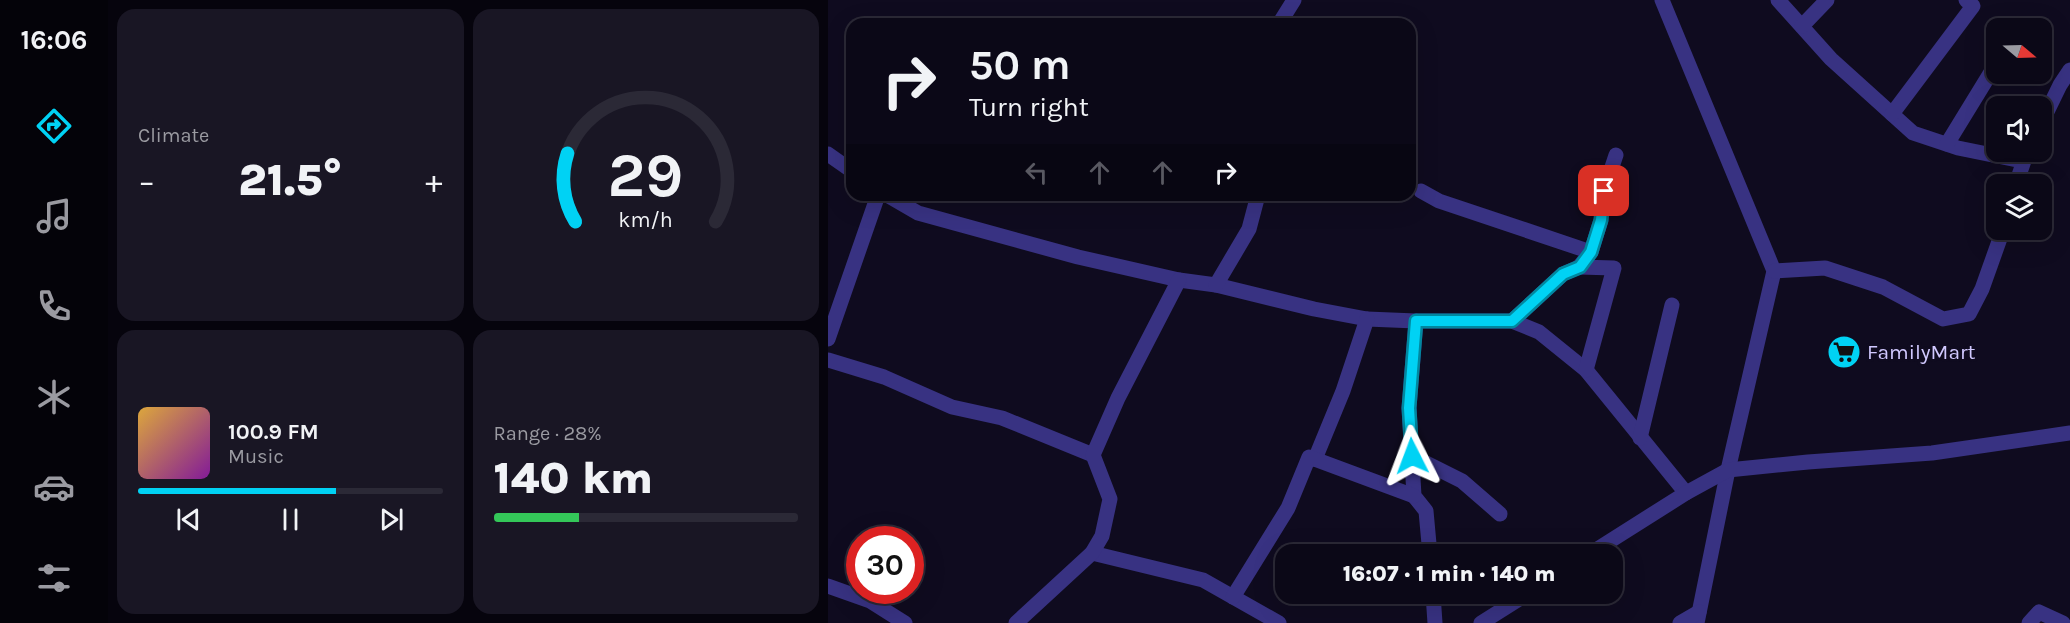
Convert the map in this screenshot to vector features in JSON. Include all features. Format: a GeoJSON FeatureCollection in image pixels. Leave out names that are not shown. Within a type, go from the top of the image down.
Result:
{"type":"FeatureCollection","features":[{"type":"Feature","properties":{"kind":"street"},"geometry":{"type":"LineString","coordinates":[[1283,18],[1294,0]]}},
{"type":"Feature","properties":{"kind":"street"},"geometry":{"type":"LineString","coordinates":[[1662,0],[1774,271],[1728,470],[1698,617],[1680,623]]}},
{"type":"Feature","properties":{"kind":"street"},"geometry":{"type":"LineString","coordinates":[[1778,0],[1831,59],[1913,133],[1947,144],[1986,150]]}},
{"type":"Feature","properties":{"kind":"street"},"geometry":{"type":"LineString","coordinates":[[1802,26],[1827,0]]}},
{"type":"Feature","properties":{"kind":"street"},"geometry":{"type":"LineString","coordinates":[[1892,114],[1973,6],[1966,0]]}},
{"type":"Feature","properties":{"kind":"street"},"geometry":{"type":"LineString","coordinates":[[2052,101],[2070,70]]}},
{"type":"Feature","properties":{"kind":"street"},"geometry":{"type":"LineString","coordinates":[[1947,144],[1986,80]]}},
{"type":"Feature","properties":{"kind":"street"},"geometry":{"type":"LineString","coordinates":[[828,154],[846,167]]}},
{"type":"Feature","properties":{"kind":"street"},"geometry":{"type":"LineString","coordinates":[[1580,267],[1591,252],[1601,220],[1604,191],[1616,155]]}},
{"type":"Feature","properties":{"kind":"street"},"geometry":{"type":"LineString","coordinates":[[1421,191],[1439,201],[1591,252]]}},
{"type":"Feature","properties":{"kind":"street"},"geometry":{"type":"LineString","coordinates":[[828,339],[876,201]]}},
{"type":"Feature","properties":{"kind":"street"},"geometry":{"type":"LineString","coordinates":[[897,201],[918,213],[1078,257],[1179,280],[1216,285],[1314,309],[1366,319],[1512,321],[1539,332],[1586,370],[1686,493]]}},
{"type":"Feature","properties":{"kind":"street"},"geometry":{"type":"LineString","coordinates":[[1216,285],[1249,229],[1256,201]]}},
{"type":"Feature","properties":{"kind":"street"},"geometry":{"type":"LineString","coordinates":[[1774,271],[1825,268],[1882,287],[1943,319],[1969,314],[1983,289],[2000,240]]}},
{"type":"Feature","properties":{"kind":"street"},"geometry":{"type":"LineString","coordinates":[[1512,321],[1563,274],[1580,267],[1614,268],[1586,370]]}},
{"type":"Feature","properties":{"kind":"street"},"geometry":{"type":"LineString","coordinates":[[1016,623],[1092,552],[1102,536],[1110,500],[1093,455],[1118,398],[1179,280]]}},
{"type":"Feature","properties":{"kind":"street"},"geometry":{"type":"LineString","coordinates":[[1640,438],[1672,305]]}},
{"type":"Feature","properties":{"kind":"street"},"geometry":{"type":"LineString","coordinates":[[1315,459],[1343,391],[1366,319]]}},
{"type":"Feature","properties":{"kind":"street"},"geometry":{"type":"LineString","coordinates":[[1414,496],[1409,408],[1416,321]]}},
{"type":"Feature","properties":{"kind":"street"},"geometry":{"type":"LineString","coordinates":[[828,360],[884,377],[952,407],[1002,418],[1093,455]]}},
{"type":"Feature","properties":{"kind":"street"},"geometry":{"type":"LineString","coordinates":[[1605,544],[1686,493],[1728,470],[1932,453],[2070,433]]}},
{"type":"Feature","properties":{"kind":"street"},"geometry":{"type":"LineString","coordinates":[[1412,456],[1462,481],[1500,514]]}},
{"type":"Feature","properties":{"kind":"street"},"geometry":{"type":"LineString","coordinates":[[1233,597],[1288,508],[1309,457],[1414,496],[1426,510],[1429,544]]}},
{"type":"Feature","properties":{"kind":"street"},"geometry":{"type":"LineString","coordinates":[[1092,552],[1203,580],[1279,623]]}},
{"type":"Feature","properties":{"kind":"street"},"geometry":{"type":"LineString","coordinates":[[828,586],[870,601],[905,623]]}},
{"type":"Feature","properties":{"kind":"street"},"geometry":{"type":"LineString","coordinates":[[1434,604],[1435,623]]}},
{"type":"Feature","properties":{"kind":"street"},"geometry":{"type":"LineString","coordinates":[[1481,623],[1511,604]]}},
{"type":"Feature","properties":{"kind":"street"},"geometry":{"type":"LineString","coordinates":[[2030,623],[2039,612],[2063,623]]}},
{"type":"Feature","properties":{"kind":"place","name":"FamilyMart"},"geometry":{"type":"Point","coordinates":[1844,352]}},
{"type":"Feature","properties":{"kind":"route"},"geometry":{"type":"LineString","coordinates":[[1412,456],[1409,408],[1416,321],[1512,321],[1563,274],[1580,267],[1591,252],[1601,220],[1604,191]]}}]}
